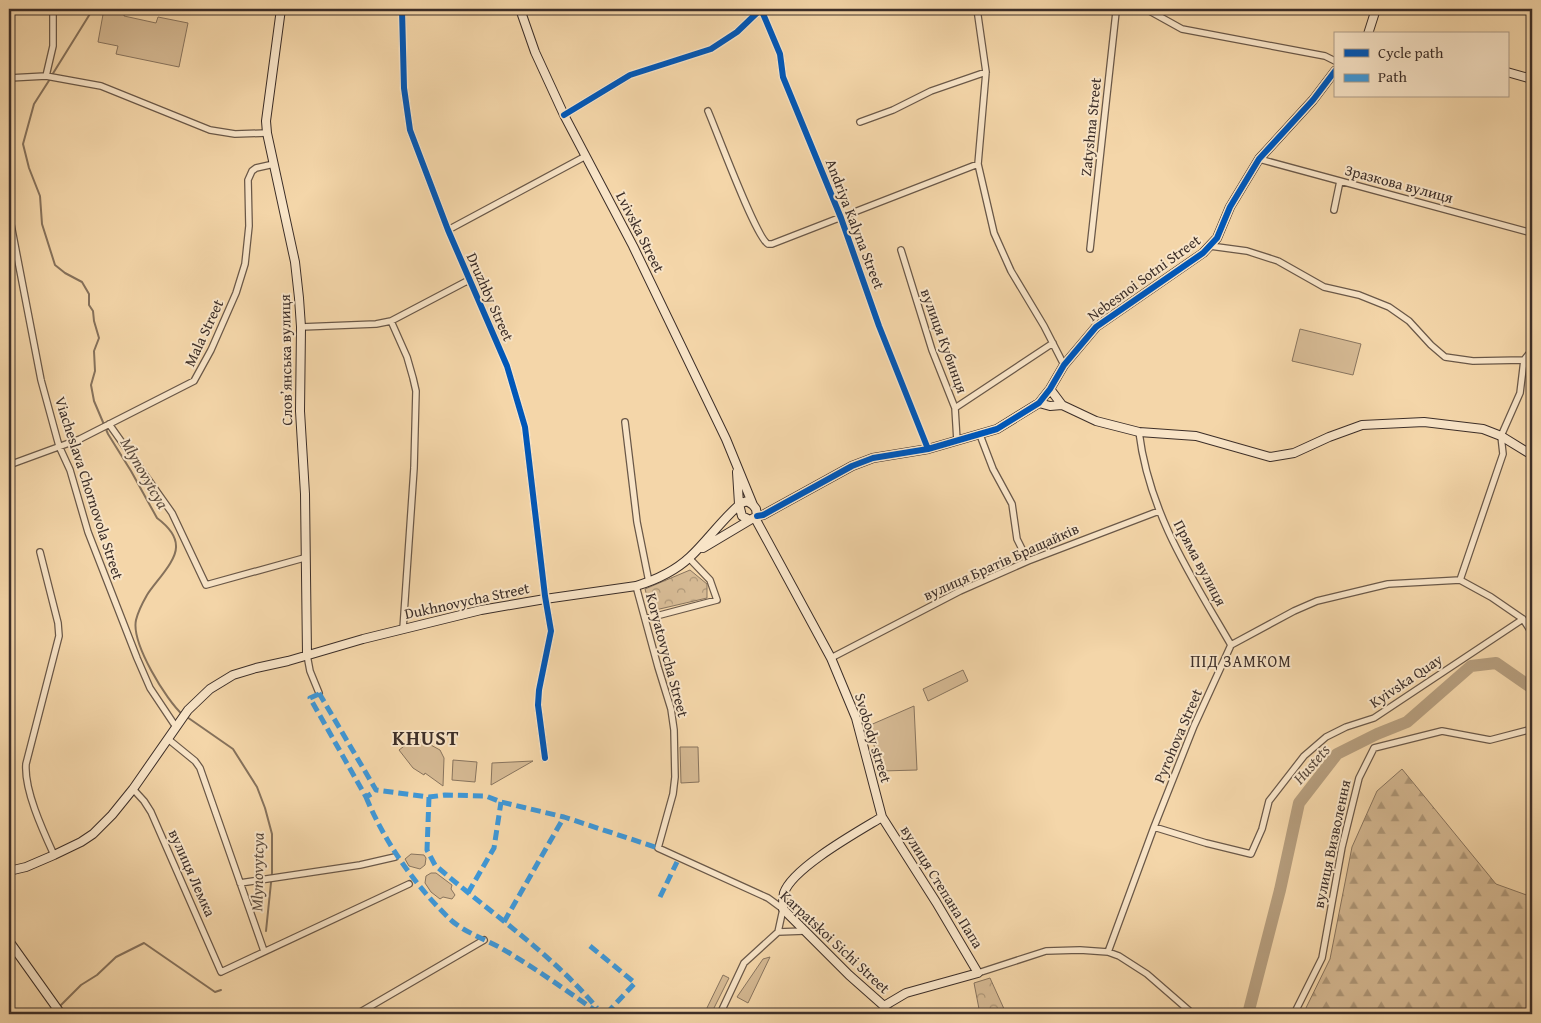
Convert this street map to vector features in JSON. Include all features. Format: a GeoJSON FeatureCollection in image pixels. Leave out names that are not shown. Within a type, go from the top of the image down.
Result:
{"type":"FeatureCollection","features":[{"type":"Feature","properties":{"kind":"main road","name":"Словʼянська вулиця"},"geometry":{"type":"LineString","coordinates":[[281,9],[268,103],[267,133],[300,298],[300,411],[305,494],[304,558],[307,655]]}},
{"type":"Feature","properties":{"kind":"main road","name":"Lvivska Street"},"geometry":{"type":"LineString","coordinates":[[520,9],[535,52],[584,157],[637,255],[726,439],[756,509],[754,518]]}},
{"type":"Feature","properties":{"kind":"main road"},"geometry":{"type":"LineString","coordinates":[[1369,32],[1376,9]]}},
{"type":"Feature","properties":{"kind":"main road","name":"Nebesnoi Sotni Street"},"geometry":{"type":"LineString","coordinates":[[691,557],[754,518],[852,466],[873,458],[928,448],[980,435],[997,429],[1039,403],[1064,365],[1096,327],[1203,253],[1210,246],[1217,238],[1230,207],[1259,159],[1313,100],[1334,72]]}},
{"type":"Feature","properties":{"kind":"main road"},"geometry":{"type":"LineString","coordinates":[[1508,72],[1532,79]]}},
{"type":"Feature","properties":{"kind":"main road"},"geometry":{"type":"LineString","coordinates":[[1050,389],[1062,405],[1096,421],[1140,432],[1196,436],[1270,457],[1294,453],[1362,425],[1424,422],[1483,429],[1501,436],[1532,455]]}},
{"type":"Feature","properties":{"kind":"main road"},"geometry":{"type":"LineString","coordinates":[[1039,403],[1050,406],[1062,405]]}},
{"type":"Feature","properties":{"kind":"main road","name":"Lvivska Street"},"geometry":{"type":"LineString","coordinates":[[737,468],[738,505]]}},
{"type":"Feature","properties":{"kind":"main road"},"geometry":{"type":"LineString","coordinates":[[691,557],[738,505],[747,501],[753,505]]}},
{"type":"Feature","properties":{"kind":"main road"},"geometry":{"type":"LineString","coordinates":[[738,505],[742,516],[754,518]]}},
{"type":"Feature","properties":{"kind":"main road","name":"Svobody street"},"geometry":{"type":"LineString","coordinates":[[754,518],[831,658],[856,718],[882,817]]}},
{"type":"Feature","properties":{"kind":"main road","name":"Dukhnovycha Street"},"geometry":{"type":"LineString","coordinates":[[307,655],[486,609],[636,586],[661,577],[691,557]]}},
{"type":"Feature","properties":{"kind":"main road"},"geometry":{"type":"LineString","coordinates":[[9,871],[26,867],[54,855],[81,842],[92,834],[112,815],[133,788],[181,718],[210,689],[244,671],[282,663],[307,655]]}},
{"type":"Feature","properties":{"kind":"main road"},"geometry":{"type":"LineString","coordinates":[[783,909],[785,892],[803,870],[825,853],[882,817]]}},
{"type":"Feature","properties":{"kind":"main road","name":"вулиця Степана Папа"},"geometry":{"type":"LineString","coordinates":[[882,817],[978,972]]}},
{"type":"Feature","properties":{"kind":"main road"},"geometry":{"type":"LineString","coordinates":[[9,867],[26,867]]}},
{"type":"Feature","properties":{"kind":"main road","name":"Karpatskoi Sichi Street"},"geometry":{"type":"LineString","coordinates":[[783,909],[849,976],[884,1006],[890,1014]]}},
{"type":"Feature","properties":{"kind":"main road"},"geometry":{"type":"LineString","coordinates":[[9,941],[62,1014]]}},
{"type":"Feature","properties":{"kind":"main road"},"geometry":{"type":"LineString","coordinates":[[884,1006],[906,993],[978,972]]}},
{"type":"Feature","properties":{"kind":"street"},"geometry":{"type":"LineString","coordinates":[[46,76],[53,46],[53,9]]}},
{"type":"Feature","properties":{"kind":"street","name":"Druzhby Street"},"geometry":{"type":"LineString","coordinates":[[402,9],[404,88],[410,130],[448,230],[507,366],[525,427],[545,599],[551,631],[539,690],[538,705],[545,758]]}},
{"type":"Feature","properties":{"kind":"street"},"geometry":{"type":"LineString","coordinates":[[564,115],[630,75],[711,50],[737,32],[761,9]]}},
{"type":"Feature","properties":{"kind":"street","name":"Andriya Kalyna Street"},"geometry":{"type":"LineString","coordinates":[[761,9],[780,54],[783,77],[841,218],[879,326],[928,448]]}},
{"type":"Feature","properties":{"kind":"street"},"geometry":{"type":"LineString","coordinates":[[977,9],[986,72],[978,164],[994,233],[1011,271],[1064,365]]}},
{"type":"Feature","properties":{"kind":"street","name":"Zatyshna Street"},"geometry":{"type":"LineString","coordinates":[[1090,249],[1116,12],[1119,9]]}},
{"type":"Feature","properties":{"kind":"street"},"geometry":{"type":"LineString","coordinates":[[1146,9],[1182,29],[1325,56],[1334,61]]}},
{"type":"Feature","properties":{"kind":"street"},"geometry":{"type":"LineString","coordinates":[[860,122],[893,110],[931,91],[986,72]]}},
{"type":"Feature","properties":{"kind":"street"},"geometry":{"type":"LineString","coordinates":[[9,78],[46,76],[101,86],[210,130],[235,134],[267,133]]}},
{"type":"Feature","properties":{"kind":"street"},"geometry":{"type":"LineString","coordinates":[[708,112],[762,239],[768,244],[841,218],[978,164]]}},
{"type":"Feature","properties":{"kind":"street"},"geometry":{"type":"LineString","coordinates":[[448,230],[584,157]]}},
{"type":"Feature","properties":{"kind":"street","name":"Зразкова вулиця"},"geometry":{"type":"LineString","coordinates":[[1259,159],[1532,233]]}},
{"type":"Feature","properties":{"kind":"street","name":"Mala Street"},"geometry":{"type":"LineString","coordinates":[[9,466],[80,439],[147,403],[190,384],[198,376],[236,293],[245,264],[249,226],[248,180],[252,171],[256,168],[274,164]]}},
{"type":"Feature","properties":{"kind":"street"},"geometry":{"type":"LineString","coordinates":[[1334,210],[1340,181]]}},
{"type":"Feature","properties":{"kind":"street","name":"Viacheslava Chornovola Street"},"geometry":{"type":"LineString","coordinates":[[9,214],[12,241],[41,380],[59,446],[70,470],[94,549],[137,658],[150,688],[176,727]]}},
{"type":"Feature","properties":{"kind":"street"},"geometry":{"type":"LineString","coordinates":[[1210,246],[1248,251],[1278,261],[1324,287],[1360,295],[1389,307],[1409,321],[1445,357],[1473,361],[1524,360]]}},
{"type":"Feature","properties":{"kind":"street","name":"вулиця Кубинця"},"geometry":{"type":"LineString","coordinates":[[900,250],[932,350],[955,408],[957,441]]}},
{"type":"Feature","properties":{"kind":"street"},"geometry":{"type":"LineString","coordinates":[[301,327],[376,324],[391,321],[469,280]]}},
{"type":"Feature","properties":{"kind":"street"},"geometry":{"type":"LineString","coordinates":[[391,321],[407,358],[416,391],[414,468],[403,629]]}},
{"type":"Feature","properties":{"kind":"street"},"geometry":{"type":"LineString","coordinates":[[955,408],[1053,343]]}},
{"type":"Feature","properties":{"kind":"street"},"geometry":{"type":"LineString","coordinates":[[1460,580],[1503,454],[1501,436],[1520,393],[1524,360],[1532,350]]}},
{"type":"Feature","properties":{"kind":"street"},"geometry":{"type":"LineString","coordinates":[[625,422],[637,522],[649,582]]}},
{"type":"Feature","properties":{"kind":"street"},"geometry":{"type":"LineString","coordinates":[[108,424],[172,513],[206,585],[304,558]]}},
{"type":"Feature","properties":{"kind":"street","name":"Пряма вулиця"},"geometry":{"type":"LineString","coordinates":[[1140,432],[1142,459],[1159,511],[1174,547],[1230,645]]}},
{"type":"Feature","properties":{"kind":"street"},"geometry":{"type":"LineString","coordinates":[[980,435],[992,469],[1012,504],[1017,539],[1028,561]]}},
{"type":"Feature","properties":{"kind":"street","name":"вулиця Братів Бращайків"},"geometry":{"type":"LineString","coordinates":[[831,658],[960,591],[1028,561],[1159,511]]}},
{"type":"Feature","properties":{"kind":"street"},"geometry":{"type":"LineString","coordinates":[[40,552],[58,623],[59,636],[25,774],[35,809],[54,855]]}},
{"type":"Feature","properties":{"kind":"street"},"geometry":{"type":"LineString","coordinates":[[645,619],[717,600],[710,580],[691,557]]}},
{"type":"Feature","properties":{"kind":"street"},"geometry":{"type":"LineString","coordinates":[[1230,645],[1317,601],[1388,584],[1460,580],[1491,597],[1523,619],[1532,633]]}},
{"type":"Feature","properties":{"kind":"street","name":"Koryatovycha Street"},"geometry":{"type":"LineString","coordinates":[[636,586],[671,709],[674,730],[675,777],[673,794],[658,848]]}},
{"type":"Feature","properties":{"kind":"street","name":"Kyivska Quay"},"geometry":{"type":"LineString","coordinates":[[1154,827],[1251,854],[1262,829],[1269,801],[1304,756],[1316,745],[1326,737],[1346,727],[1374,718],[1523,619]]}},
{"type":"Feature","properties":{"kind":"street","name":"Pyrohova Street"},"geometry":{"type":"LineString","coordinates":[[1108,952],[1194,726],[1230,645]]}},
{"type":"Feature","properties":{"kind":"street"},"geometry":{"type":"LineString","coordinates":[[307,655],[310,671],[318,693]]}},
{"type":"Feature","properties":{"kind":"street","name":"вулиця Визволення"},"geometry":{"type":"LineString","coordinates":[[1294,1014],[1322,958],[1342,846],[1359,778],[1374,748],[1442,731],[1490,740],[1532,729]]}},
{"type":"Feature","properties":{"kind":"street"},"geometry":{"type":"LineString","coordinates":[[168,739],[195,761],[200,768],[264,952],[409,884]]}},
{"type":"Feature","properties":{"kind":"street","name":"вулиця Лемка"},"geometry":{"type":"LineString","coordinates":[[133,788],[150,812],[222,972],[264,952]]}},
{"type":"Feature","properties":{"kind":"street","name":"Karpatskoi Sichi Street"},"geometry":{"type":"LineString","coordinates":[[658,848],[763,895],[783,909]]}},
{"type":"Feature","properties":{"kind":"street"},"geometry":{"type":"LineString","coordinates":[[240,882],[360,865],[395,857]]}},
{"type":"Feature","properties":{"kind":"street"},"geometry":{"type":"LineString","coordinates":[[720,1014],[744,963],[778,932],[783,909]]}},
{"type":"Feature","properties":{"kind":"street"},"geometry":{"type":"LineString","coordinates":[[778,932],[805,931]]}},
{"type":"Feature","properties":{"kind":"street"},"geometry":{"type":"LineString","coordinates":[[358,1014],[484,940]]}},
{"type":"Feature","properties":{"kind":"street"},"geometry":{"type":"LineString","coordinates":[[978,972],[1046,951],[1080,950],[1108,952],[1119,956],[1147,974],[1192,1014]]}},
{"type":"Feature","properties":{"kind":"green space"},"geometry":{"type":"Polygon","coordinates":[[[104,9],[125,10],[124,16],[156,23],[158,17],[188,23],[179,67],[116,54],[118,46],[98,42],[104,9]]]}},
{"type":"Feature","properties":{"kind":"green space"},"geometry":{"type":"Polygon","coordinates":[[[1300,329],[1361,344],[1353,375],[1292,361],[1300,329]]]}},
{"type":"Feature","properties":{"kind":"green space"},"geometry":{"type":"Polygon","coordinates":[[[690,570],[707,584],[707,598],[651,611],[645,589],[690,570]]]}},
{"type":"Feature","properties":{"kind":"green space"},"geometry":{"type":"Polygon","coordinates":[[[963,670],[968,681],[928,701],[923,689],[963,670]]]}},
{"type":"Feature","properties":{"kind":"green space"},"geometry":{"type":"Polygon","coordinates":[[[914,706],[917,770],[882,771],[868,726],[914,706]]]}},
{"type":"Feature","properties":{"kind":"green space"},"geometry":{"type":"Polygon","coordinates":[[[416,737],[440,750],[444,758],[443,786],[425,773],[424,775],[413,768],[399,750],[416,737]]]}},
{"type":"Feature","properties":{"kind":"green space"},"geometry":{"type":"Polygon","coordinates":[[[680,747],[698,747],[699,782],[681,783],[680,747]]]}},
{"type":"Feature","properties":{"kind":"green space"},"geometry":{"type":"Polygon","coordinates":[[[453,760],[477,762],[475,782],[452,780],[453,760]]]}},
{"type":"Feature","properties":{"kind":"green space"},"geometry":{"type":"Polygon","coordinates":[[[533,761],[491,785],[492,763],[533,761]]]}},
{"type":"Feature","properties":{"kind":"green space"},"geometry":{"type":"Polygon","coordinates":[[[1402,769],[1496,884],[1532,897],[1532,1014],[1303,1014],[1330,959],[1352,847],[1377,791],[1402,769]]]}},
{"type":"Feature","properties":{"kind":"green space"},"geometry":{"type":"Polygon","coordinates":[[[411,854],[424,855],[426,858],[425,865],[420,869],[409,866],[405,859],[411,854]]]}},
{"type":"Feature","properties":{"kind":"green space"},"geometry":{"type":"Polygon","coordinates":[[[436,873],[452,885],[451,889],[455,895],[452,899],[443,897],[440,899],[431,892],[425,883],[426,876],[436,873]]]}},
{"type":"Feature","properties":{"kind":"green space"},"geometry":{"type":"Polygon","coordinates":[[[770,957],[748,1003],[737,997],[763,959],[770,957]]]}},
{"type":"Feature","properties":{"kind":"green space"},"geometry":{"type":"Polygon","coordinates":[[[723,975],[729,978],[711,1014],[704,1014],[723,975]]]}},
{"type":"Feature","properties":{"kind":"green space"},"geometry":{"type":"Polygon","coordinates":[[[990,978],[1005,1011],[1015,1014],[980,1014],[974,983],[990,978]]]}},
{"type":"Feature","properties":{"kind":"waterway","name":"Mlynovytcya"},"geometry":{"type":"LineString","coordinates":[[52,75],[93,9]]}},
{"type":"Feature","properties":{"kind":"waterway","name":"Mlynovytcya"},"geometry":{"type":"LineString","coordinates":[[50,79],[34,104],[23,144],[29,168],[40,196],[42,224],[55,265],[82,282],[89,294],[89,305],[93,311],[99,338],[94,351],[95,371],[91,385],[94,401],[108,434],[157,518],[170,530],[176,542],[173,558],[147,595],[141,607],[136,620],[136,630],[144,656],[151,670],[168,697],[183,715]]}},
{"type":"Feature","properties":{"kind":"waterway","name":"Hustets"},"geometry":{"type":"LineString","coordinates":[[1248,1014],[1280,890],[1299,803],[1337,754],[1377,734],[1407,722],[1471,666],[1496,663],[1532,688]]}},
{"type":"Feature","properties":{"kind":"waterway","name":"Mlynovytcya"},"geometry":{"type":"LineString","coordinates":[[187,717],[233,749],[257,787],[265,808],[272,834],[272,873],[266,931]]}},
{"type":"Feature","properties":{"kind":"waterway","name":"Mlynovytcya"},"geometry":{"type":"LineString","coordinates":[[59,1007],[81,985],[97,975],[116,957],[144,943],[215,992],[221,990]]}},
{"type":"Feature","properties":{"kind":"waterway","name":"Mlynovytcya"},"geometry":{"type":"LineString","coordinates":[[52,1014],[56,1010]]}},
{"type":"Feature","properties":{"kind":"marked path"},"geometry":{"type":"LineString","coordinates":[[319,693],[376,790],[429,797],[445,795],[486,796],[501,802],[564,817],[658,848]]}},
{"type":"Feature","properties":{"kind":"marked path"},"geometry":{"type":"LineString","coordinates":[[319,694],[310,698],[366,797],[371,794]]}},
{"type":"Feature","properties":{"kind":"marked path"},"geometry":{"type":"LineString","coordinates":[[366,797],[382,831],[403,864],[426,894],[452,921],[525,963],[600,1014]]}},
{"type":"Feature","properties":{"kind":"marked path"},"geometry":{"type":"LineString","coordinates":[[429,797],[427,850],[435,865],[540,951],[597,1008]]}},
{"type":"Feature","properties":{"kind":"marked path"},"geometry":{"type":"LineString","coordinates":[[468,893],[494,848],[501,802]]}},
{"type":"Feature","properties":{"kind":"marked path"},"geometry":{"type":"LineString","coordinates":[[504,922],[564,817]]}},
{"type":"Feature","properties":{"kind":"marked path"},"geometry":{"type":"LineString","coordinates":[[660,897],[677,862]]}},
{"type":"Feature","properties":{"kind":"marked path"},"geometry":{"type":"LineString","coordinates":[[590,946],[635,983],[606,1014]]}},
{"type":"Feature","properties":{"kind":"cycle path"},"geometry":{"type":"LineString","coordinates":[[402,9],[404,88],[410,130],[448,230],[507,366],[525,427],[545,596],[551,631],[539,690],[538,705],[545,758]]}},
{"type":"Feature","properties":{"kind":"cycle path"},"geometry":{"type":"LineString","coordinates":[[564,115],[630,75],[711,49],[737,32],[761,9],[780,54],[783,77],[841,218],[879,326],[928,449]]}},
{"type":"Feature","properties":{"kind":"cycle path"},"geometry":{"type":"LineString","coordinates":[[757,516],[763,515],[852,466],[873,458],[928,449],[997,429],[1039,403],[1064,365],[1096,327],[1203,253],[1217,238],[1230,207],[1259,159],[1313,100],[1334,72]]}},
{"type":"Feature","properties":{"kind":"district","name":"ПІД ЗАМКОМ"},"geometry":{"type":"Point","coordinates":[1241,661]}},
{"type":"Feature","properties":{"kind":"district","name":"KHUST"},"geometry":{"type":"Point","coordinates":[426,738]}}]}
